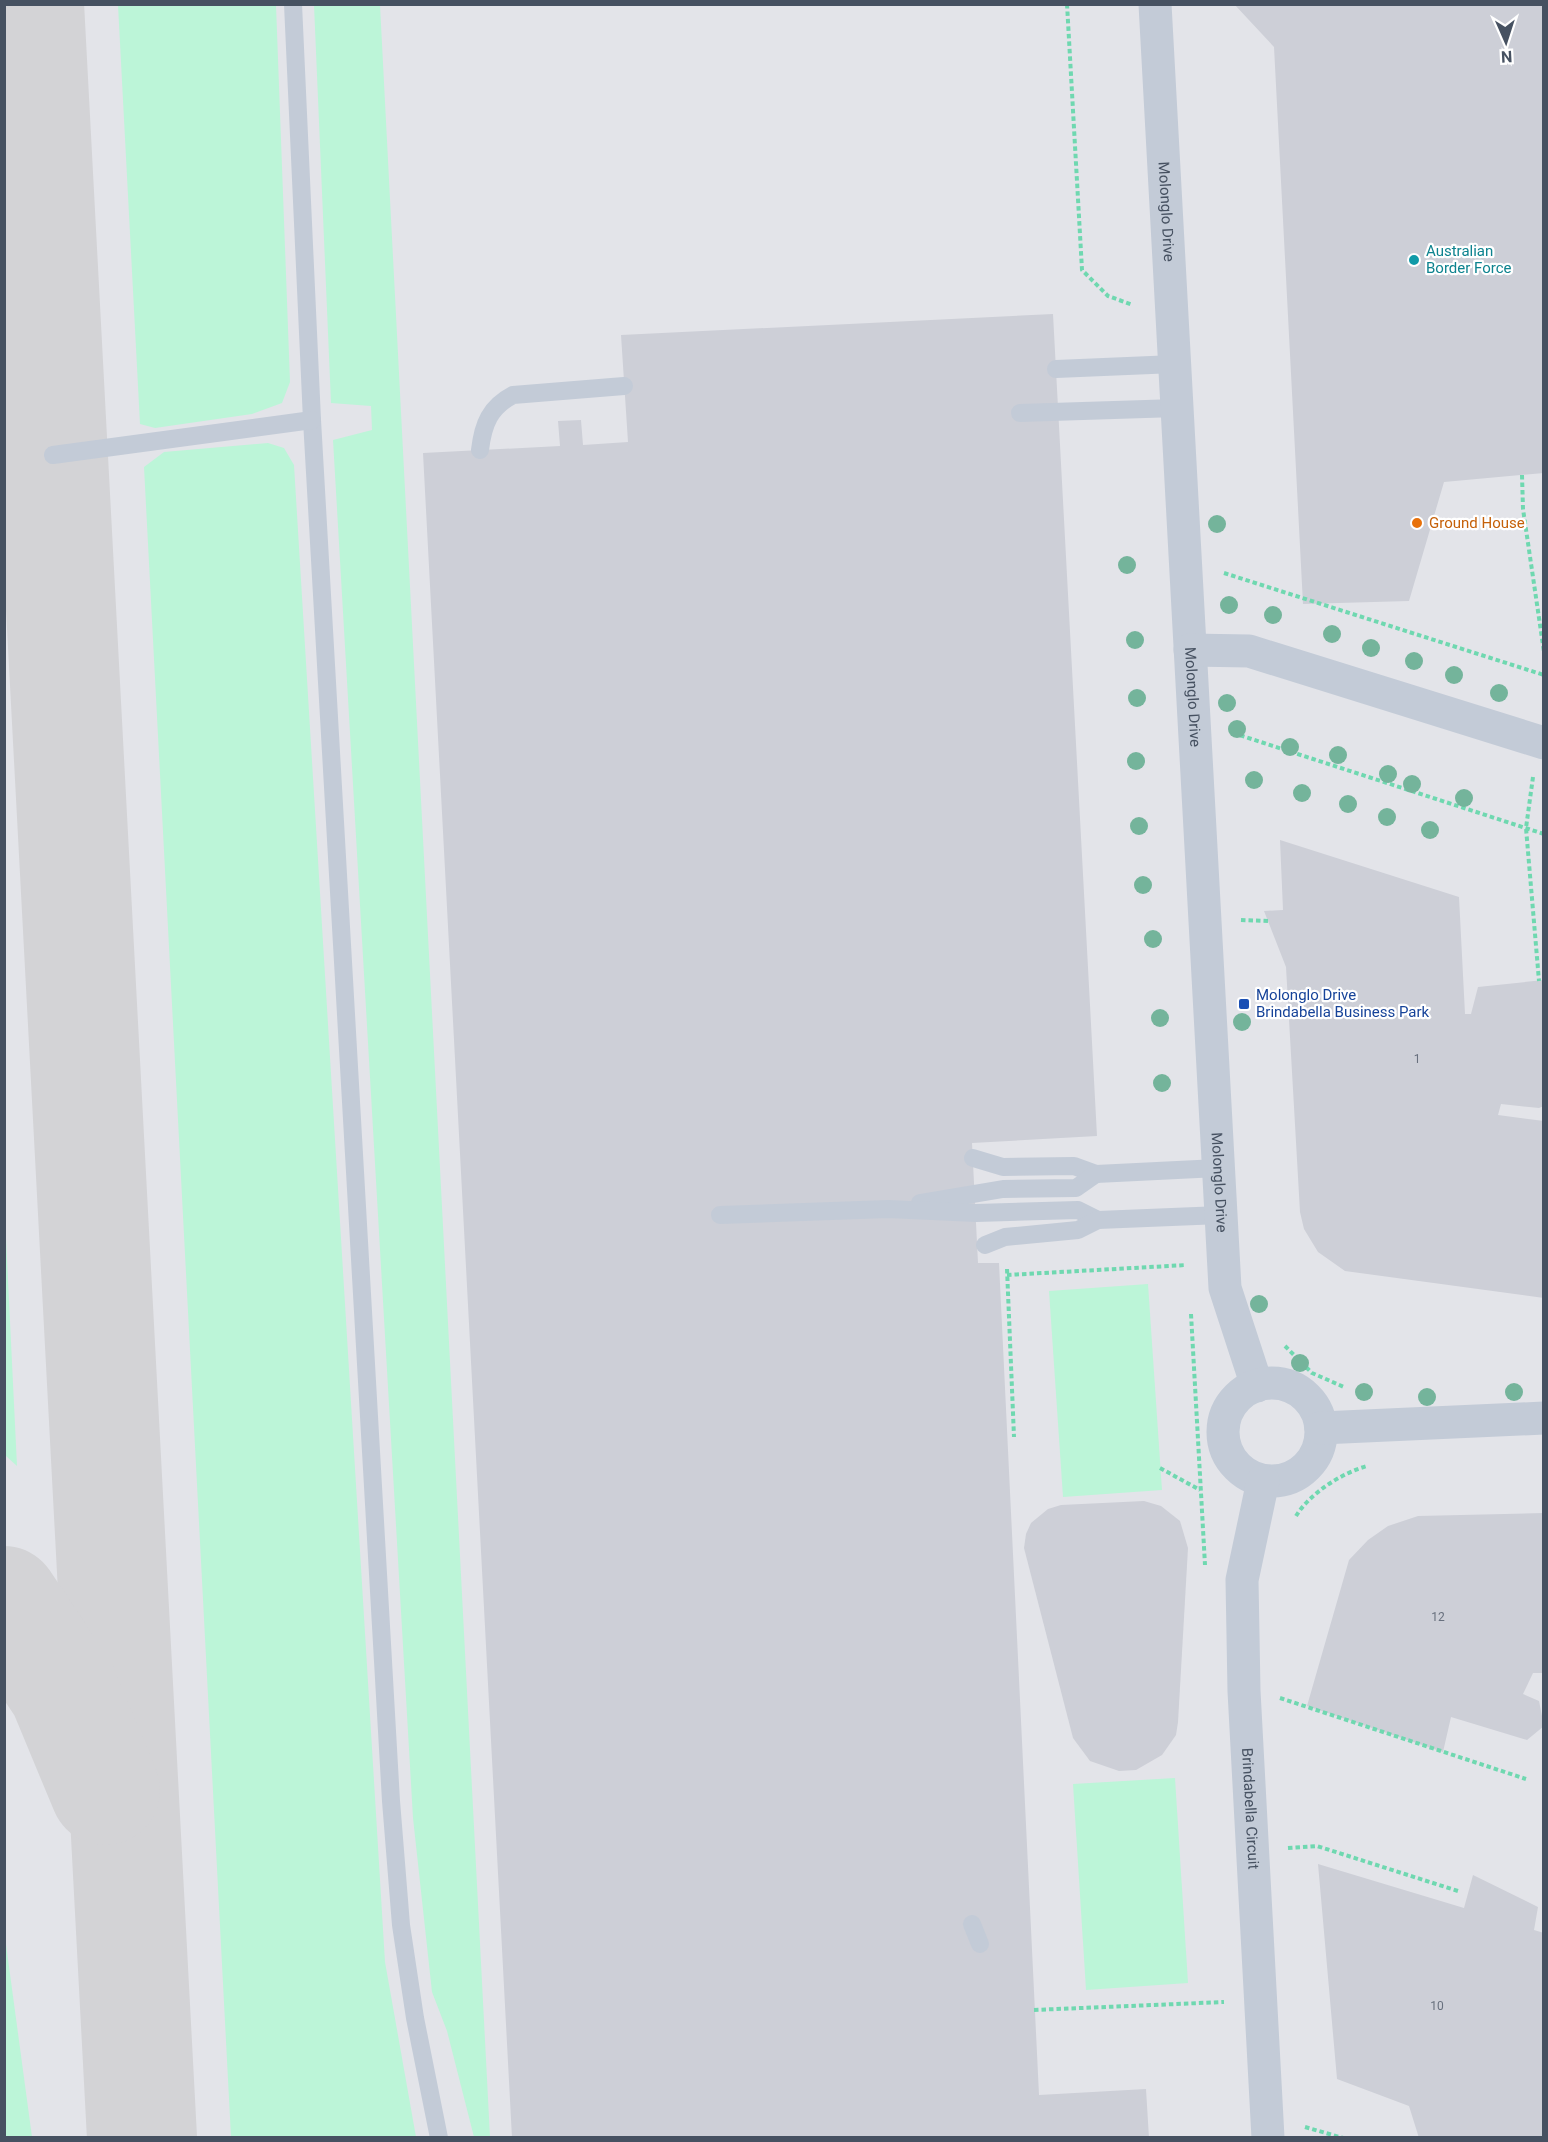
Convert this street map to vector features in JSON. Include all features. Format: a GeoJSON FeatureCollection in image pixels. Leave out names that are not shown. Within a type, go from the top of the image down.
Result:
{"type":"FeatureCollection","features":[{"type":"Feature","properties":{"kind":"street","name":"Molonglo Drive"},"geometry":{"type":"LineString","coordinates":[[1155,4],[1225,1288],[1257,1386]]}},
{"type":"Feature","properties":{"kind":"street"},"geometry":{"type":"LineString","coordinates":[[1190,650],[1248,651],[1544,743]]}},
{"type":"Feature","properties":{"kind":"street"},"geometry":{"type":"LineString","coordinates":[[1270,1383],[1297,1389],[1316,1409],[1321,1428],[1321,1441],[1314,1459],[1300,1473],[1282,1480],[1263,1480],[1246,1474],[1232,1461],[1224,1445],[1223,1427],[1228,1409],[1240,1395],[1257,1386],[1270,1383]]}},
{"type":"Feature","properties":{"kind":"street"},"geometry":{"type":"LineString","coordinates":[[1321,1428],[1544,1418]]}},
{"type":"Feature","properties":{"kind":"street","name":"Brindabella Circuit"},"geometry":{"type":"LineString","coordinates":[[1263,1480],[1242,1580],[1245,1701],[1268,2138]]}},
{"type":"Feature","properties":{"kind":"lane"},"geometry":{"type":"LineString","coordinates":[[293,4],[312,420],[393,1824],[401,1925],[415,2018],[439,2138]]}},
{"type":"Feature","properties":{"kind":"lane"},"geometry":{"type":"LineString","coordinates":[[1056,369],[1175,364]]}},
{"type":"Feature","properties":{"kind":"lane"},"geometry":{"type":"LineString","coordinates":[[480,450],[487,419],[498,404],[513,394],[624,386]]}},
{"type":"Feature","properties":{"kind":"lane"},"geometry":{"type":"LineString","coordinates":[[1020,413],[1177,408]]}},
{"type":"Feature","properties":{"kind":"lane"},"geometry":{"type":"LineString","coordinates":[[53,455],[312,420]]}},
{"type":"Feature","properties":{"kind":"lane"},"geometry":{"type":"LineString","coordinates":[[973,1158],[1003,1167],[1074,1166],[1096,1174],[1218,1168]]}},
{"type":"Feature","properties":{"kind":"lane"},"geometry":{"type":"LineString","coordinates":[[888,1209],[1003,1189],[1076,1188],[1096,1174]]}},
{"type":"Feature","properties":{"kind":"lane"},"geometry":{"type":"LineString","coordinates":[[720,1215],[888,1209],[976,1213],[1077,1210],[1098,1220]]}},
{"type":"Feature","properties":{"kind":"lane"},"geometry":{"type":"LineString","coordinates":[[985,1245],[1005,1237],[1078,1230],[1098,1220],[1221,1215]]}},
{"type":"Feature","properties":{"kind":"lane"},"geometry":{"type":"LineString","coordinates":[[972,1924],[980,1944]]}},
{"type":"Feature","properties":{"kind":"path"},"geometry":{"type":"LineString","coordinates":[[1067,4],[1082,270],[1108,296],[1140,308]]}},
{"type":"Feature","properties":{"kind":"path"},"geometry":{"type":"LineString","coordinates":[[1521,475],[1523,509],[1544,652]]}},
{"type":"Feature","properties":{"kind":"path"},"geometry":{"type":"LineString","coordinates":[[1218,571],[1544,675]]}},
{"type":"Feature","properties":{"kind":"path"},"geometry":{"type":"LineString","coordinates":[[1227,731],[1544,834]]}},
{"type":"Feature","properties":{"kind":"path"},"geometry":{"type":"LineString","coordinates":[[1526,828],[1539,981]]}},
{"type":"Feature","properties":{"kind":"path"},"geometry":{"type":"LineString","coordinates":[[1237,920],[1268,921]]}},
{"type":"Feature","properties":{"kind":"path"},"geometry":{"type":"LineString","coordinates":[[1536,944],[1544,946]]}},
{"type":"Feature","properties":{"kind":"path"},"geometry":{"type":"LineString","coordinates":[[1005,1237],[1014,1437]]}},
{"type":"Feature","properties":{"kind":"path"},"geometry":{"type":"LineString","coordinates":[[1007,1275],[1189,1265]]}},
{"type":"Feature","properties":{"kind":"path"},"geometry":{"type":"LineString","coordinates":[[1283,1345],[1312,1373],[1350,1390]]}},
{"type":"Feature","properties":{"kind":"path"},"geometry":{"type":"LineString","coordinates":[[1293,1522],[1298,1513],[1323,1489],[1354,1470],[1372,1464]]}},
{"type":"Feature","properties":{"kind":"path"},"geometry":{"type":"LineString","coordinates":[[1160,1468],[1201,1490]]}},
{"type":"Feature","properties":{"kind":"path"},"geometry":{"type":"LineString","coordinates":[[1271,1695],[1526,1779]]}},
{"type":"Feature","properties":{"kind":"path"},"geometry":{"type":"LineString","coordinates":[[1279,1849],[1317,1846],[1458,1891]]}},
{"type":"Feature","properties":{"kind":"path"},"geometry":{"type":"LineString","coordinates":[[1034,2010],[1227,2002]]}},
{"type":"Feature","properties":{"kind":"path"},"geometry":{"type":"LineString","coordinates":[[1303,2126],[1343,2138]]}},
{"type":"Feature","properties":{"kind":"shaded area"},"geometry":{"type":"Polygon","coordinates":[[[5,5],[1543,5],[1543,2137],[5,2137],[5,5]]]}},
{"type":"Feature","properties":{"kind":"green space"},"geometry":{"type":"Polygon","coordinates":[[[118,5],[276,5],[290,382],[282,403],[252,414],[155,428],[140,424],[118,5]]]}},
{"type":"Feature","properties":{"kind":"green space"},"geometry":{"type":"Polygon","coordinates":[[[314,5],[380,5],[490,2137],[474,2137],[447,2031],[432,1992],[413,1818],[333,440],[372,430],[371,406],[331,403],[314,5]]]}},
{"type":"Feature","properties":{"kind":"green space"},"geometry":{"type":"Polygon","coordinates":[[[268,443],[284,448],[294,465],[385,1962],[416,2137],[231,2137],[144,467],[164,452],[268,443]]]}},
{"type":"Feature","properties":{"kind":"green space"},"geometry":{"type":"Polygon","coordinates":[[[5,1218],[17,1466],[5,1455],[5,1218]]]}},
{"type":"Feature","properties":{"kind":"green space"},"geometry":{"type":"Polygon","coordinates":[[[1148,1284],[1162,1490],[1063,1497],[1049,1291],[1148,1284]]]}},
{"type":"Feature","properties":{"kind":"green space"},"geometry":{"type":"Polygon","coordinates":[[[1175,1778],[1188,1983],[1086,1990],[1073,1784],[1175,1778]]]}},
{"type":"Feature","properties":{"kind":"green space"},"geometry":{"type":"Polygon","coordinates":[[[5,1937],[32,2137],[5,2137],[5,1937]]]}},
{"type":"Feature","properties":{"kind":"building","name":"Australian Border Force"},"geometry":{"type":"Polygon","coordinates":[[[1234,4],[1544,4],[1544,473],[1444,482],[1409,601],[1303,604],[1274,47],[1234,4]]]}},
{"type":"Feature","properties":{"kind":"building"},"geometry":{"type":"Polygon","coordinates":[[[1053,314],[1097,1136],[972,1143],[978,1263],[999,1263],[1039,2095],[1146,2089],[1149,2138],[512,2138],[423,453],[560,446],[558,421],[581,420],[583,445],[628,442],[621,335],[1053,314]]]}},
{"type":"Feature","properties":{"kind":"building"},"geometry":{"type":"Polygon","coordinates":[[[1280,840],[1459,897],[1465,1014],[1471,1014],[1478,987],[1544,980],[1544,1106],[1539,1108],[1501,1104],[1498,1115],[1544,1121],[1544,1298],[1345,1271],[1318,1252],[1304,1229],[1300,1212],[1286,967],[1264,911],[1283,910],[1280,840]]]}},
{"type":"Feature","properties":{"kind":"building"},"geometry":{"type":"Polygon","coordinates":[[[1144,1501],[1161,1506],[1180,1521],[1188,1548],[1178,1722],[1176,1735],[1162,1755],[1136,1770],[1119,1771],[1090,1761],[1073,1738],[1024,1548],[1026,1534],[1031,1523],[1048,1509],[1061,1505],[1144,1501]]]}},
{"type":"Feature","properties":{"kind":"building"},"geometry":{"type":"Polygon","coordinates":[[[1544,1513],[1544,1673],[1533,1673],[1523,1694],[1539,1701],[1544,1726],[1527,1740],[1451,1717],[1443,1752],[1307,1706],[1349,1560],[1368,1540],[1388,1526],[1418,1516],[1544,1513]]]}},
{"type":"Feature","properties":{"kind":"building"},"geometry":{"type":"Polygon","coordinates":[[[1318,1864],[1464,1908],[1473,1875],[1538,1907],[1534,1930],[1544,1933],[1544,2138],[1419,2138],[1409,2106],[1337,2079],[1318,1864]]]}},
{"type":"Feature","properties":{"kind":"taxiway"},"geometry":{"type":"LineString","coordinates":[[29,4],[142,2138]]}},
{"type":"Feature","properties":{"kind":"taxiway"},"geometry":{"type":"LineString","coordinates":[[4,1601],[63,1689],[105,1790]]}},
{"type":"Feature","properties":{"kind":"place","name":"Australian Border Force"},"geometry":{"type":"Point","coordinates":[1414,260]}},
{"type":"Feature","properties":{"kind":"place","name":"Ground House"},"geometry":{"type":"Point","coordinates":[1417,523]}},
{"type":"Feature","properties":{"kind":"place","name":"Molonglo Drive Brindabella Business Park"},"geometry":{"type":"Point","coordinates":[1244,1004]}}]}
